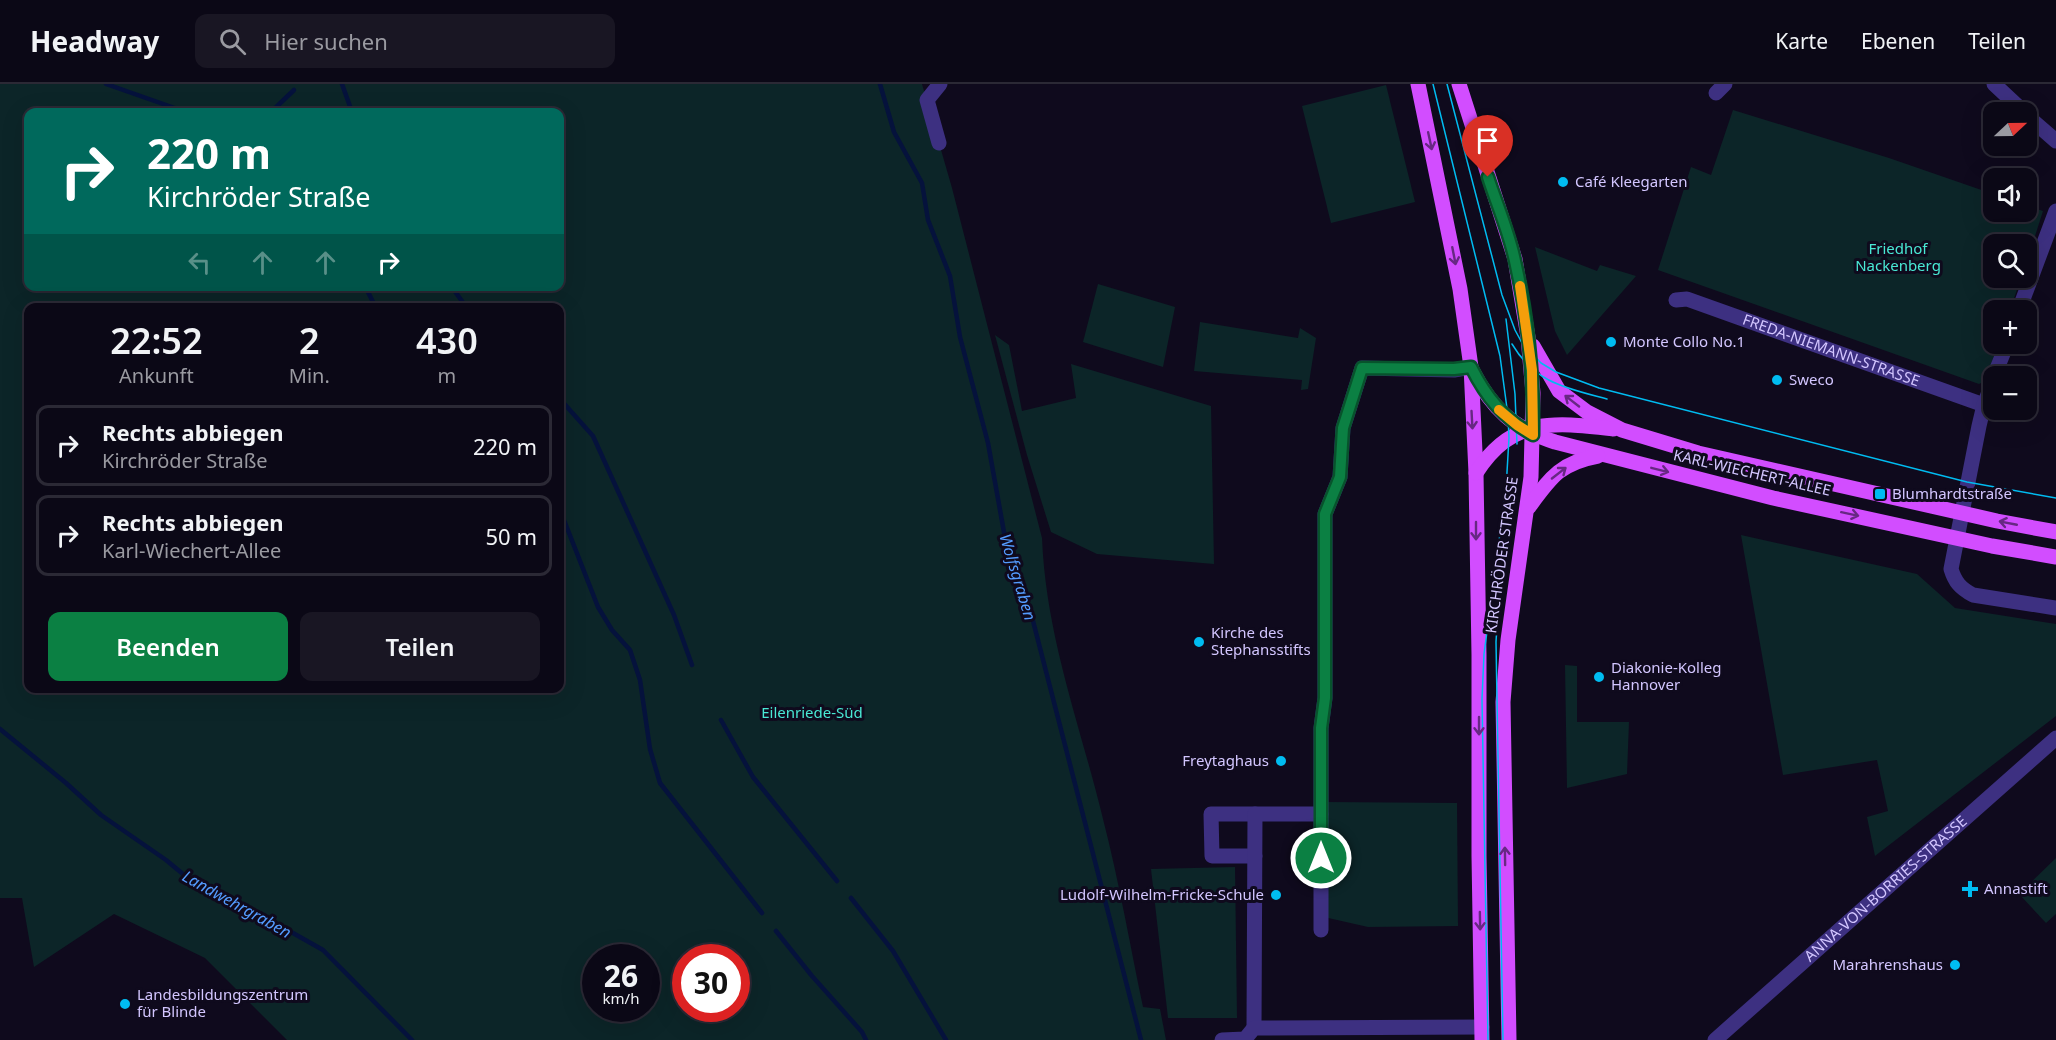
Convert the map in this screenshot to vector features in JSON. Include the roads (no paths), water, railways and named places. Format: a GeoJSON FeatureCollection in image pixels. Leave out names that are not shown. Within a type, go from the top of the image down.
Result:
{"type":"FeatureCollection","features":[{"type":"Feature","properties":{"kind":"main road","name":"KIRCHRÖDER STRASSE"},"geometry":{"type":"LineString","coordinates":[[1418,84],[1460,289],[1471,367],[1476,473],[1482,1034]]}},
{"type":"Feature","properties":{"kind":"main road","name":"KIRCHRÖDER STRASSE"},"geometry":{"type":"LineString","coordinates":[[1459,84],[1515,259],[1532,370],[1527,510],[1508,640],[1503,702],[1509,1040]]}},
{"type":"Feature","properties":{"kind":"main road","name":"KARL-WIECHERT-ALLEE"},"geometry":{"type":"LineString","coordinates":[[1528,337],[1559,391],[1587,412],[1622,430],[1698,453],[1961,513],[2056,532]]}},
{"type":"Feature","properties":{"kind":"main road","name":"KARL-WIECHERT-ALLEE"},"geometry":{"type":"LineString","coordinates":[[1471,367],[1493,405],[1530,431],[1603,455],[1773,498],[2056,557]]}},
{"type":"Feature","properties":{"kind":"main road"},"geometry":{"type":"LineString","coordinates":[[1476,473],[1498,444],[1530,431],[1570,424],[1622,430]]}},
{"type":"Feature","properties":{"kind":"main road"},"geometry":{"type":"LineString","coordinates":[[1527,510],[1556,472],[1582,459],[1603,455]]}},
{"type":"Feature","properties":{"kind":"street"},"geometry":{"type":"LineString","coordinates":[[939,143],[927,100],[940,84]]}},
{"type":"Feature","properties":{"kind":"street"},"geometry":{"type":"LineString","coordinates":[[1994,84],[2013,102]]}},
{"type":"Feature","properties":{"kind":"street"},"geometry":{"type":"LineString","coordinates":[[2037,124],[2056,141]]}},
{"type":"Feature","properties":{"kind":"street"},"geometry":{"type":"LineString","coordinates":[[2023,300],[2056,211]]}},
{"type":"Feature","properties":{"kind":"street","name":"FREDA-NIEMANN-STRASSE"},"geometry":{"type":"LineString","coordinates":[[1676,300],[1687,299],[1983,405]]}},
{"type":"Feature","properties":{"kind":"street"},"geometry":{"type":"LineString","coordinates":[[1321,930],[1321,728],[1325,698],[1325,514],[1340,477],[1343,428],[1362,368],[1454,369],[1471,367]]}},
{"type":"Feature","properties":{"kind":"street"},"geometry":{"type":"LineString","coordinates":[[1983,410],[1951,568],[1956,583],[1973,595],[2056,608]]}},
{"type":"Feature","properties":{"kind":"street","name":"ANNA-VON-BORRIES-STRASSE"},"geometry":{"type":"LineString","coordinates":[[1715,1040],[2056,738]]}},
{"type":"Feature","properties":{"kind":"street"},"geometry":{"type":"LineString","coordinates":[[1255,856],[1212,856],[1211,814],[1321,814]]}},
{"type":"Feature","properties":{"kind":"street"},"geometry":{"type":"LineString","coordinates":[[1221,1040],[1245,1039],[1254,1028],[1255,814]]}},
{"type":"Feature","properties":{"kind":"street"},"geometry":{"type":"LineString","coordinates":[[1254,1028],[1482,1034]]}},
{"type":"Feature","properties":{"kind":"waterway"},"geometry":{"type":"LineString","coordinates":[[106,84],[175,108]]}},
{"type":"Feature","properties":{"kind":"waterway"},"geometry":{"type":"LineString","coordinates":[[342,84],[351,108]]}},
{"type":"Feature","properties":{"kind":"waterway","name":"Wolfsgraben"},"geometry":{"type":"LineString","coordinates":[[880,84],[894,132],[922,183],[928,220],[950,276],[960,337],[988,443],[1007,549],[1032,617],[1141,1040]]}},
{"type":"Feature","properties":{"kind":"waterway"},"geometry":{"type":"LineString","coordinates":[[275,108],[294,90]]}},
{"type":"Feature","properties":{"kind":"waterway"},"geometry":{"type":"LineString","coordinates":[[368,291],[374,303]]}},
{"type":"Feature","properties":{"kind":"waterway"},"geometry":{"type":"LineString","coordinates":[[455,291],[463,303]]}},
{"type":"Feature","properties":{"kind":"waterway"},"geometry":{"type":"LineString","coordinates":[[564,403],[593,436],[674,615],[692,665]]}},
{"type":"Feature","properties":{"kind":"waterway"},"geometry":{"type":"LineString","coordinates":[[564,520],[598,607],[612,630],[630,650],[640,680],[650,749],[660,783],[762,913]]}},
{"type":"Feature","properties":{"kind":"waterway"},"geometry":{"type":"LineString","coordinates":[[721,720],[753,777],[837,881]]}},
{"type":"Feature","properties":{"kind":"waterway","name":"Landwehrgraben"},"geometry":{"type":"LineString","coordinates":[[0,729],[101,815],[166,860],[195,884],[261,915],[323,950],[412,1040]]}},
{"type":"Feature","properties":{"kind":"waterway"},"geometry":{"type":"LineString","coordinates":[[851,898],[893,951],[946,1040]]}},
{"type":"Feature","properties":{"kind":"waterway"},"geometry":{"type":"LineString","coordinates":[[776,931],[862,1032],[866,1040]]}},
{"type":"Feature","properties":{"kind":"tram line"},"geometry":{"type":"LineString","coordinates":[[1433,84],[1500,356],[1508,416],[1506,489],[1484,654],[1482,699],[1488,1040]]}},
{"type":"Feature","properties":{"kind":"tram line"},"geometry":{"type":"LineString","coordinates":[[1447,84],[1502,295],[1522,343],[1541,363],[1556,372],[1599,388],[1967,482],[2056,498]]}},
{"type":"Feature","properties":{"kind":"tram line"},"geometry":{"type":"LineString","coordinates":[[1506,319],[1515,394],[1517,444]]}},
{"type":"Feature","properties":{"kind":"tram line"},"geometry":{"type":"LineString","coordinates":[[1512,344],[1521,357],[1541,376],[1565,387],[1607,399]]}},
{"type":"Feature","properties":{"kind":"tram line"},"geometry":{"type":"LineString","coordinates":[[1499,593],[1496,642],[1503,1040]]}},
{"type":"Feature","properties":{"kind":"place","name":"Café Kleegarten"},"geometry":{"type":"Point","coordinates":[1563,182]}},
{"type":"Feature","properties":{"kind":"place","name":"Monte Collo No.1"},"geometry":{"type":"Point","coordinates":[1611,342]}},
{"type":"Feature","properties":{"kind":"place","name":"Sweco"},"geometry":{"type":"Point","coordinates":[1777,380]}},
{"type":"Feature","properties":{"kind":"place","name":"Blumhardtstraße"},"geometry":{"type":"Point","coordinates":[1880,494]}},
{"type":"Feature","properties":{"kind":"place","name":"Kirche des Stephansstifts"},"geometry":{"type":"Point","coordinates":[1199,642]}},
{"type":"Feature","properties":{"kind":"place","name":"Diakonie-Kolleg Hannover"},"geometry":{"type":"Point","coordinates":[1599,677]}},
{"type":"Feature","properties":{"kind":"place","name":"Freytaghaus"},"geometry":{"type":"Point","coordinates":[1281,761]}},
{"type":"Feature","properties":{"kind":"place","name":"Annastift"},"geometry":{"type":"Point","coordinates":[1970,889]}},
{"type":"Feature","properties":{"kind":"place","name":"Ludolf-Wilhelm-Fricke-Schule"},"geometry":{"type":"Point","coordinates":[1276,895]}},
{"type":"Feature","properties":{"kind":"place","name":"Marahrenshaus"},"geometry":{"type":"Point","coordinates":[1955,965]}},
{"type":"Feature","properties":{"kind":"place","name":"Landesbildungszentrum für Blinde"},"geometry":{"type":"Point","coordinates":[125,1004]}},
{"type":"Feature","properties":{"kind":"park label","name":"Friedhof Nackenberg"},"geometry":{"type":"Point","coordinates":[1898,258]}},
{"type":"Feature","properties":{"kind":"park label","name":"Eilenriede-Süd"},"geometry":{"type":"Point","coordinates":[812,713]}}]}
